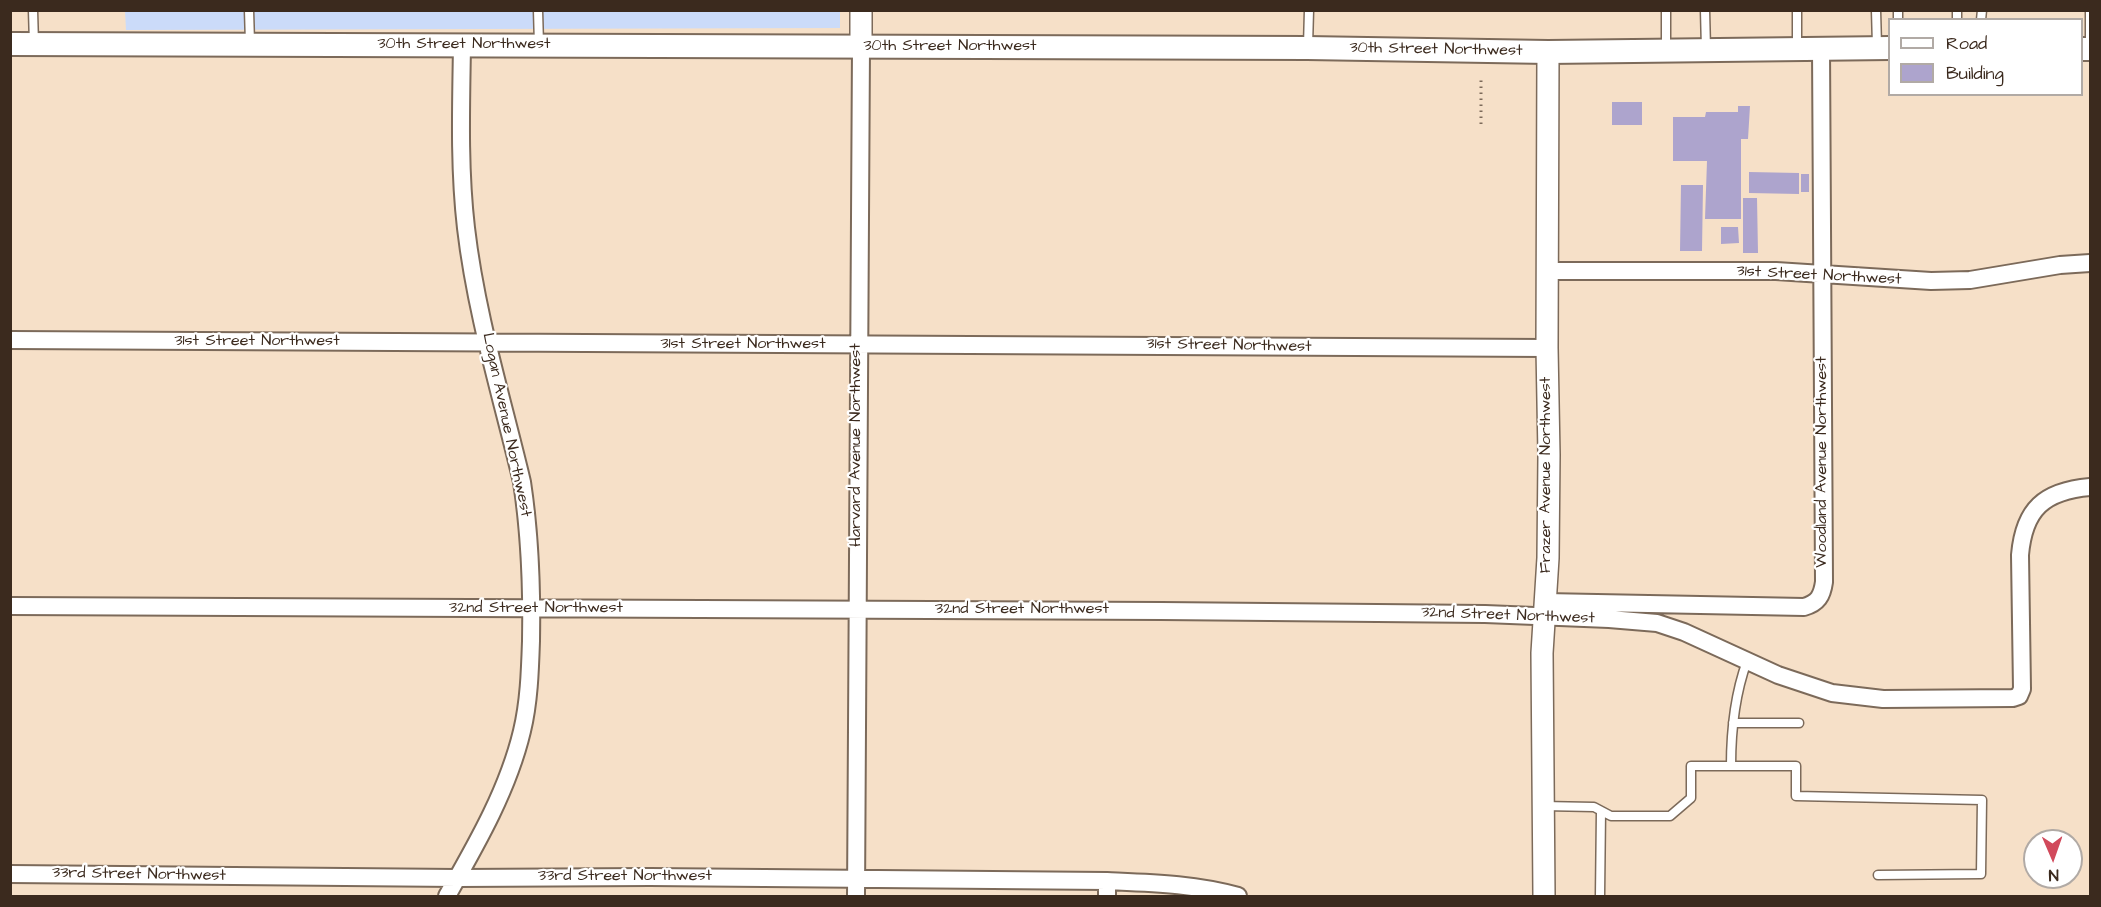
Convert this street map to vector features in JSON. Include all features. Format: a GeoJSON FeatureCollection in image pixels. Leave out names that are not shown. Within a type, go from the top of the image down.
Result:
{"type":"FeatureCollection","features":[{"type":"Feature","properties":{"kind":"main road","name":"30th Street Northwest"},"geometry":{"type":"LineString","coordinates":[[10,44],[1307,48],[1548,52],[1883,48]]}},
{"type":"Feature","properties":{"kind":"street","name":"Harvard Avenue Northwest"},"geometry":{"type":"LineString","coordinates":[[856,897],[861,10]]}},
{"type":"Feature","properties":{"kind":"street","name":"Logan Avenue Northwest"},"geometry":{"type":"LineString","coordinates":[[447,897],[497,800],[509,773],[522,732],[530,673],[532,609],[525,501],[473,276],[466,228],[460,123],[462,46]]}},
{"type":"Feature","properties":{"kind":"street","name":"Woodland Avenue Northwest"},"geometry":{"type":"LineString","coordinates":[[1545,610],[1804,607],[1819,599],[1824,582],[1821,48]]}},
{"type":"Feature","properties":{"kind":"street","name":"Frazer Avenue Northwest"},"geometry":{"type":"LineString","coordinates":[[1544,897],[1542,674],[1549,455],[1548,52]]}},
{"type":"Feature","properties":{"kind":"street","name":"31st Street Northwest"},"geometry":{"type":"LineString","coordinates":[[1547,271],[1776,271],[1895,280],[1970,280],[2060,265],[2091,263]]}},
{"type":"Feature","properties":{"kind":"street","name":"31st Street Northwest"},"geometry":{"type":"LineString","coordinates":[[10,340],[1547,348]]}},
{"type":"Feature","properties":{"kind":"street","name":"32nd Street Northwest"},"geometry":{"type":"LineString","coordinates":[[10,606],[1485,614],[1545,610],[1657,623],[1684,632],[1806,686],[1842,694],[1883,699],[2019,696],[2022,689],[2020,555],[2021,537],[2025,525],[2032,512],[2043,501],[2064,490],[2091,487]]}},
{"type":"Feature","properties":{"kind":"street","name":"33rd Street Northwest"},"geometry":{"type":"LineString","coordinates":[[10,874],[856,879],[1107,889],[1168,883],[1199,887],[1238,897]]}},
{"type":"Feature","properties":{"kind":"lane"},"geometry":{"type":"LineString","coordinates":[[33,10],[34,44]]}},
{"type":"Feature","properties":{"kind":"lane"},"geometry":{"type":"LineString","coordinates":[[249,10],[250,44]]}},
{"type":"Feature","properties":{"kind":"lane"},"geometry":{"type":"LineString","coordinates":[[538,10],[539,45]]}},
{"type":"Feature","properties":{"kind":"lane"},"geometry":{"type":"LineString","coordinates":[[1307,48],[1309,10]]}},
{"type":"Feature","properties":{"kind":"lane"},"geometry":{"type":"LineString","coordinates":[[1666,10],[1666,50]]}},
{"type":"Feature","properties":{"kind":"lane"},"geometry":{"type":"LineString","coordinates":[[1705,10],[1706,50]]}},
{"type":"Feature","properties":{"kind":"lane"},"geometry":{"type":"LineString","coordinates":[[1797,10],[1797,48]]}},
{"type":"Feature","properties":{"kind":"lane"},"geometry":{"type":"LineString","coordinates":[[1876,10],[1883,48]]}},
{"type":"Feature","properties":{"kind":"lane"},"geometry":{"type":"LineString","coordinates":[[2090,10],[2090,49]]}},
{"type":"Feature","properties":{"kind":"lane"},"geometry":{"type":"LineString","coordinates":[[1731,766],[1733,723],[1747,661]]}},
{"type":"Feature","properties":{"kind":"lane"},"geometry":{"type":"LineString","coordinates":[[1733,723],[1799,723]]}},
{"type":"Feature","properties":{"kind":"lane"},"geometry":{"type":"LineString","coordinates":[[1543,806],[1594,807],[1611,816],[1670,816],[1691,798],[1691,766],[1796,766],[1796,796],[1982,800],[1981,874],[1878,875]]}},
{"type":"Feature","properties":{"kind":"lane"},"geometry":{"type":"LineString","coordinates":[[1600,897],[1601,811]]}},
{"type":"Feature","properties":{"kind":"path"},"geometry":{"type":"LineString","coordinates":[[1481,78],[1481,124]]}},
{"type":"Feature","properties":{"kind":"shaded area"},"geometry":{"type":"Polygon","coordinates":[[[840,10],[840,28],[126,30],[125,11],[840,10]]]}},
{"type":"Feature","properties":{"kind":"building"},"geometry":{"type":"Polygon","coordinates":[[[1612,102],[1642,102],[1642,125],[1612,125],[1612,102]]]}},
{"type":"Feature","properties":{"kind":"building"},"geometry":{"type":"Polygon","coordinates":[[[1738,106],[1750,106],[1748,139],[1741,139],[1741,219],[1705,219],[1707,161],[1673,161],[1673,117],[1705,117],[1706,112],[1738,112],[1738,106]]]}},
{"type":"Feature","properties":{"kind":"building"},"geometry":{"type":"Polygon","coordinates":[[[1749,172],[1799,173],[1799,194],[1749,193],[1749,172]]]}},
{"type":"Feature","properties":{"kind":"building"},"geometry":{"type":"Polygon","coordinates":[[[1801,174],[1809,174],[1809,192],[1801,192],[1801,174]]]}},
{"type":"Feature","properties":{"kind":"building"},"geometry":{"type":"Polygon","coordinates":[[[1681,185],[1703,185],[1702,251],[1680,251],[1681,185]]]}},
{"type":"Feature","properties":{"kind":"building"},"geometry":{"type":"Polygon","coordinates":[[[1743,198],[1757,198],[1758,253],[1743,253],[1743,198]]]}},
{"type":"Feature","properties":{"kind":"building"},"geometry":{"type":"Polygon","coordinates":[[[1721,227],[1738,227],[1739,243],[1721,244],[1721,227]]]}}]}
